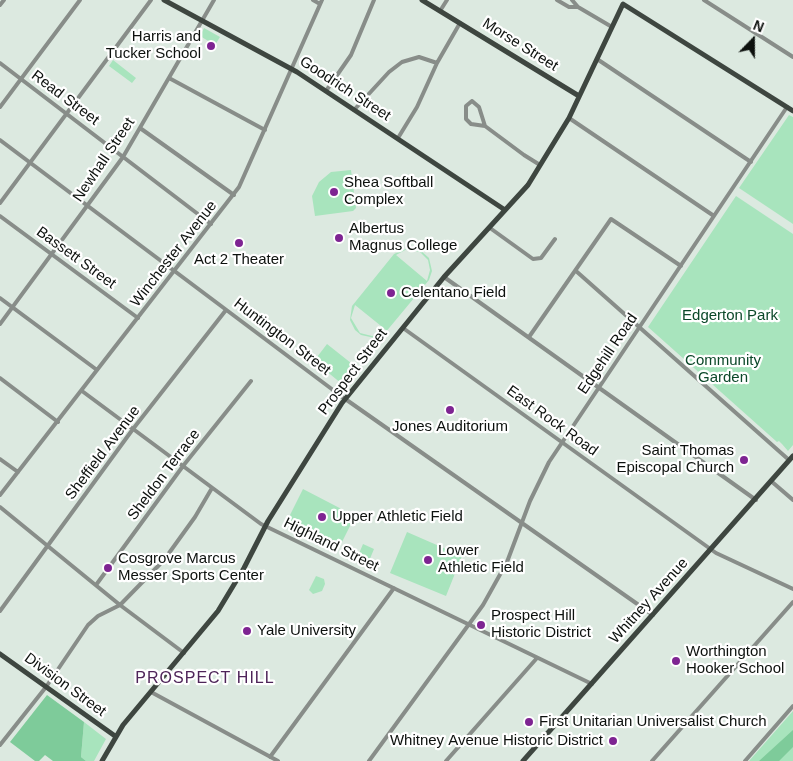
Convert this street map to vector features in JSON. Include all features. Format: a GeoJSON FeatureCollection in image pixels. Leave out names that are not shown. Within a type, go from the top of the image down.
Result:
{"type":"FeatureCollection","features":[{"type":"Feature","properties":{"kind":"main road","name":"Goodrich Street"},"geometry":{"type":"LineString","coordinates":[[164,0],[292,69],[505,210]]}},
{"type":"Feature","properties":{"kind":"main road","name":"Morse Street"},"geometry":{"type":"LineString","coordinates":[[422,0],[579,96]]}},
{"type":"Feature","properties":{"kind":"main road","name":"Prospect Street"},"geometry":{"type":"LineString","coordinates":[[102,761],[115,736],[223,603],[265,526],[345,399],[444,277],[528,184],[569,118],[624,2]]}},
{"type":"Feature","properties":{"kind":"main road"},"geometry":{"type":"LineString","coordinates":[[624,2],[793,111]]}},
{"type":"Feature","properties":{"kind":"main road","name":"Whitney Avenue"},"geometry":{"type":"LineString","coordinates":[[523,761],[712,550],[791,458]]}},
{"type":"Feature","properties":{"kind":"main road","name":"Division Street"},"geometry":{"type":"LineString","coordinates":[[0,654],[115,736]]}},
{"type":"Feature","properties":{"kind":"street"},"geometry":{"type":"LineString","coordinates":[[0,5],[4,0]]}},
{"type":"Feature","properties":{"kind":"street"},"geometry":{"type":"LineString","coordinates":[[0,107],[80,0]]}},
{"type":"Feature","properties":{"kind":"street"},"geometry":{"type":"LineString","coordinates":[[0,204],[151,0]]}},
{"type":"Feature","properties":{"kind":"street","name":"Newhall Street"},"geometry":{"type":"LineString","coordinates":[[0,324],[123,157],[214,0]]}},
{"type":"Feature","properties":{"kind":"street"},"geometry":{"type":"LineString","coordinates":[[313,0],[321,2]]}},
{"type":"Feature","properties":{"kind":"street"},"geometry":{"type":"LineString","coordinates":[[326,91],[351,55],[374,0]]}},
{"type":"Feature","properties":{"kind":"street"},"geometry":{"type":"LineString","coordinates":[[440,11],[447,0]]}},
{"type":"Feature","properties":{"kind":"street"},"geometry":{"type":"LineString","coordinates":[[557,0],[569,7],[578,7]]}},
{"type":"Feature","properties":{"kind":"street"},"geometry":{"type":"LineString","coordinates":[[572,0],[578,7],[612,27]]}},
{"type":"Feature","properties":{"kind":"street"},"geometry":{"type":"LineString","coordinates":[[704,0],[793,57]]}},
{"type":"Feature","properties":{"kind":"street","name":"Winchester Avenue"},"geometry":{"type":"LineString","coordinates":[[0,495],[234,195],[265,130],[321,2]]}},
{"type":"Feature","properties":{"kind":"street"},"geometry":{"type":"LineString","coordinates":[[398,138],[417,107],[437,63],[460,23]]}},
{"type":"Feature","properties":{"kind":"street"},"geometry":{"type":"LineString","coordinates":[[354,110],[389,72],[405,60],[419,57],[437,63]]}},
{"type":"Feature","properties":{"kind":"street"},"geometry":{"type":"LineString","coordinates":[[597,59],[751,162]]}},
{"type":"Feature","properties":{"kind":"street","name":"Read Street"},"geometry":{"type":"LineString","coordinates":[[0,63],[211,224]]}},
{"type":"Feature","properties":{"kind":"street"},"geometry":{"type":"LineString","coordinates":[[169,78],[265,130]]}},
{"type":"Feature","properties":{"kind":"street"},"geometry":{"type":"LineString","coordinates":[[485,126],[478,105],[474,102],[468,103],[464,113],[467,121],[485,126],[540,165]]}},
{"type":"Feature","properties":{"kind":"street","name":"Edgehill Road"},"geometry":{"type":"LineString","coordinates":[[369,761],[470,625],[500,576],[540,478],[562,442],[787,107]]}},
{"type":"Feature","properties":{"kind":"street"},"geometry":{"type":"LineString","coordinates":[[569,118],[714,216]]}},
{"type":"Feature","properties":{"kind":"street"},"geometry":{"type":"LineString","coordinates":[[140,128],[234,195]]}},
{"type":"Feature","properties":{"kind":"street","name":"Huntington Street"},"geometry":{"type":"LineString","coordinates":[[0,140],[345,399],[654,615]]}},
{"type":"Feature","properties":{"kind":"street","name":"Bassett Street"},"geometry":{"type":"LineString","coordinates":[[0,216],[138,318]]}},
{"type":"Feature","properties":{"kind":"street"},"geometry":{"type":"LineString","coordinates":[[530,338],[611,219],[680,266]]}},
{"type":"Feature","properties":{"kind":"street"},"geometry":{"type":"LineString","coordinates":[[490,228],[533,259],[541,258],[555,239]]}},
{"type":"Feature","properties":{"kind":"street"},"geometry":{"type":"LineString","coordinates":[[576,271],[791,458]]}},
{"type":"Feature","properties":{"kind":"street"},"geometry":{"type":"LineString","coordinates":[[444,277],[756,500]]}},
{"type":"Feature","properties":{"kind":"street"},"geometry":{"type":"LineString","coordinates":[[0,298],[98,370]]}},
{"type":"Feature","properties":{"kind":"street","name":"Sheffield Avenue"},"geometry":{"type":"LineString","coordinates":[[0,611],[134,429],[226,310]]}},
{"type":"Feature","properties":{"kind":"street","name":"East Rock Road"},"geometry":{"type":"LineString","coordinates":[[402,328],[712,550],[793,589]]}},
{"type":"Feature","properties":{"kind":"street"},"geometry":{"type":"LineString","coordinates":[[0,378],[58,422]]}},
{"type":"Feature","properties":{"kind":"street","name":"Sheldon Terrace"},"geometry":{"type":"LineString","coordinates":[[96,585],[183,466],[251,381]]}},
{"type":"Feature","properties":{"kind":"street","name":"Highland Street"},"geometry":{"type":"LineString","coordinates":[[82,391],[265,526],[592,684]]}},
{"type":"Feature","properties":{"kind":"street"},"geometry":{"type":"LineString","coordinates":[[0,459],[18,472]]}},
{"type":"Feature","properties":{"kind":"street"},"geometry":{"type":"LineString","coordinates":[[771,481],[793,500]]}},
{"type":"Feature","properties":{"kind":"street"},"geometry":{"type":"LineString","coordinates":[[0,745],[46,687],[88,625],[98,616],[120,605],[164,560],[195,517],[212,488]]}},
{"type":"Feature","properties":{"kind":"street"},"geometry":{"type":"LineString","coordinates":[[0,507],[120,605],[184,653]]}},
{"type":"Feature","properties":{"kind":"street"},"geometry":{"type":"LineString","coordinates":[[270,757],[394,588]]}},
{"type":"Feature","properties":{"kind":"street"},"geometry":{"type":"LineString","coordinates":[[652,761],[793,602]]}},
{"type":"Feature","properties":{"kind":"street"},"geometry":{"type":"LineString","coordinates":[[446,761],[537,658]]}},
{"type":"Feature","properties":{"kind":"street"},"geometry":{"type":"LineString","coordinates":[[152,692],[278,761]]}},
{"type":"Feature","properties":{"kind":"street"},"geometry":{"type":"LineString","coordinates":[[744,761],[793,706]]}},
{"type":"Feature","properties":{"kind":"green space"},"geometry":{"type":"Polygon","coordinates":[[[204,28],[220,37],[215,45],[200,36],[204,28]]]}},
{"type":"Feature","properties":{"kind":"green space"},"geometry":{"type":"Polygon","coordinates":[[[113,60],[136,78],[132,83],[109,66],[113,60]]]}},
{"type":"Feature","properties":{"kind":"green space"},"geometry":{"type":"Polygon","coordinates":[[[789,115],[793,117],[793,224],[739,188],[789,115]]]}},
{"type":"Feature","properties":{"kind":"green space","name":"Shea Softball Complex"},"geometry":{"type":"Polygon","coordinates":[[[351,170],[356,208],[353,211],[315,216],[312,196],[319,182],[331,172],[351,170]]]}},
{"type":"Feature","properties":{"kind":"green space","name":"Edgerton Park"},"geometry":{"type":"Polygon","coordinates":[[[736,196],[793,234],[793,445],[788,451],[779,441],[777,442],[648,327],[736,196]]]}},
{"type":"Feature","properties":{"kind":"green space","name":"Celentano Field"},"geometry":{"type":"Polygon","coordinates":[[[408,248],[420,250],[429,258],[432,271],[429,280],[385,333],[375,338],[361,335],[355,330],[350,320],[352,306],[394,254],[408,248]],[[407,249],[396,255],[427,281],[430,270],[428,260],[420,252],[407,249]],[[355,305],[351,318],[360,333],[372,336],[386,331],[386,330],[355,305]]]}},
{"type":"Feature","properties":{"kind":"green space"},"geometry":{"type":"Polygon","coordinates":[[[327,344],[356,367],[342,384],[314,361],[327,344]]]}},
{"type":"Feature","properties":{"kind":"green space","name":"Upper Athletic Field"},"geometry":{"type":"Polygon","coordinates":[[[303,489],[355,516],[340,546],[288,519],[303,489]]]}},
{"type":"Feature","properties":{"kind":"green space","name":"Lower Athletic Field"},"geometry":{"type":"Polygon","coordinates":[[[407,532],[462,556],[446,596],[390,573],[407,532]]]}},
{"type":"Feature","properties":{"kind":"green space"},"geometry":{"type":"Polygon","coordinates":[[[363,544],[374,549],[369,561],[358,556],[363,544]]]}},
{"type":"Feature","properties":{"kind":"green space"},"geometry":{"type":"Polygon","coordinates":[[[316,576],[324,579],[325,584],[322,591],[313,594],[309,590],[316,576]]]}},
{"type":"Feature","properties":{"kind":"green space"},"geometry":{"type":"Polygon","coordinates":[[[47,695],[84,722],[81,757],[86,761],[53,761],[45,755],[39,761],[35,761],[10,742],[47,695]]]}},
{"type":"Feature","properties":{"kind":"green space"},"geometry":{"type":"Polygon","coordinates":[[[793,711],[793,761],[749,761],[793,711]]]}},
{"type":"Feature","properties":{"kind":"green space"},"geometry":{"type":"Polygon","coordinates":[[[84,722],[106,739],[94,761],[86,761],[81,757],[84,722]]]}},
{"type":"Feature","properties":{"kind":"green space"},"geometry":{"type":"Polygon","coordinates":[[[793,730],[793,747],[779,761],[759,761],[793,730]]]}},
{"type":"Feature","properties":{"kind":"place","name":"Harris and Tucker School"},"geometry":{"type":"Point","coordinates":[211,46]}},
{"type":"Feature","properties":{"kind":"place","name":"Shea Softball Complex"},"geometry":{"type":"Point","coordinates":[334,192]}},
{"type":"Feature","properties":{"kind":"place","name":"Albertus Magnus College"},"geometry":{"type":"Point","coordinates":[339,238]}},
{"type":"Feature","properties":{"kind":"place","name":"Act 2 Theater"},"geometry":{"type":"Point","coordinates":[239,243]}},
{"type":"Feature","properties":{"kind":"place","name":"Celentano Field"},"geometry":{"type":"Point","coordinates":[391,293]}},
{"type":"Feature","properties":{"kind":"place","name":"Jones Auditorium"},"geometry":{"type":"Point","coordinates":[450,410]}},
{"type":"Feature","properties":{"kind":"place","name":"Saint Thomas Episcopal Church"},"geometry":{"type":"Point","coordinates":[744,460]}},
{"type":"Feature","properties":{"kind":"place","name":"Upper Athletic Field"},"geometry":{"type":"Point","coordinates":[322,517]}},
{"type":"Feature","properties":{"kind":"place","name":"Lower Athletic Field"},"geometry":{"type":"Point","coordinates":[428,560]}},
{"type":"Feature","properties":{"kind":"place","name":"Cosgrove Marcus Messer Sports Center"},"geometry":{"type":"Point","coordinates":[108,568]}},
{"type":"Feature","properties":{"kind":"place","name":"Prospect Hill Historic District"},"geometry":{"type":"Point","coordinates":[481,625]}},
{"type":"Feature","properties":{"kind":"place","name":"Yale University"},"geometry":{"type":"Point","coordinates":[247,631]}},
{"type":"Feature","properties":{"kind":"place","name":"Worthington Hooker School"},"geometry":{"type":"Point","coordinates":[676,661]}},
{"type":"Feature","properties":{"kind":"place","name":"First Unitarian Universalist Church"},"geometry":{"type":"Point","coordinates":[529,722]}},
{"type":"Feature","properties":{"kind":"place","name":"Whitney Avenue Historic District"},"geometry":{"type":"Point","coordinates":[613,741]}},
{"type":"Feature","properties":{"kind":"district","name":"PROSPECT HILL"},"geometry":{"type":"Point","coordinates":[205,679]}},
{"type":"Feature","properties":{"kind":"park label","name":"Community Garden"},"geometry":{"type":"Point","coordinates":[723,370]}}]}
